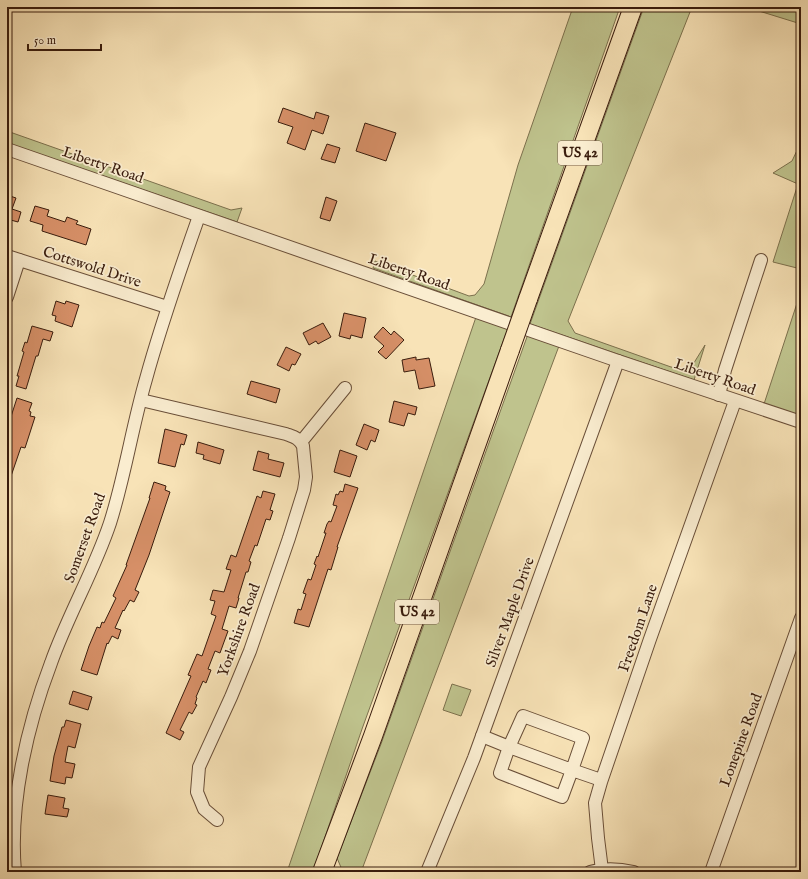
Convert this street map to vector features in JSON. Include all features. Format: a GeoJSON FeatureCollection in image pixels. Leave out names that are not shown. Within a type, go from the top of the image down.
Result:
{"type":"FeatureCollection","features":[{"type":"Feature","properties":{"kind":"highway","name":"US 42"},"geometry":{"type":"LineString","coordinates":[[322,872],[373,736],[633,7]]}},
{"type":"Feature","properties":{"kind":"street","name":"Liberty Road"},"geometry":{"type":"LineString","coordinates":[[7,150],[618,361],[801,422]]}},
{"type":"Feature","properties":{"kind":"street","name":"Somerset Road"},"geometry":{"type":"LineString","coordinates":[[15,872],[14,824],[24,758],[31,727],[50,663],[93,568],[109,525],[123,478],[141,400],[167,307],[199,216]]}},
{"type":"Feature","properties":{"kind":"street","name":"Cottswold Drive"},"geometry":{"type":"LineString","coordinates":[[7,256],[167,307]]}},
{"type":"Feature","properties":{"kind":"street"},"geometry":{"type":"LineString","coordinates":[[7,297],[19,260]]}},
{"type":"Feature","properties":{"kind":"street"},"geometry":{"type":"LineString","coordinates":[[719,395],[725,370],[760,260]]}},
{"type":"Feature","properties":{"kind":"street","name":"Silver Maple Drive"},"geometry":{"type":"LineString","coordinates":[[427,872],[463,787],[618,361]]}},
{"type":"Feature","properties":{"kind":"street"},"geometry":{"type":"LineString","coordinates":[[141,400],[286,434],[295,437],[301,442],[345,388]]}},
{"type":"Feature","properties":{"kind":"street","name":"Freedom Lane"},"geometry":{"type":"LineString","coordinates":[[602,870],[596,803],[601,780],[735,401]]}},
{"type":"Feature","properties":{"kind":"street","name":"Yorkshire Road"},"geometry":{"type":"LineString","coordinates":[[217,820],[204,809],[197,792],[199,767],[250,651],[304,490],[306,477],[303,446],[301,442]]}},
{"type":"Feature","properties":{"kind":"street","name":"Lonepine Road"},"geometry":{"type":"LineString","coordinates":[[711,872],[801,618]]}},
{"type":"Feature","properties":{"kind":"street"},"geometry":{"type":"LineString","coordinates":[[523,716],[583,738],[572,770],[562,797],[500,773],[509,747],[523,716]]}},
{"type":"Feature","properties":{"kind":"street"},"geometry":{"type":"LineString","coordinates":[[482,736],[601,780]]}},
{"type":"Feature","properties":{"kind":"street"},"geometry":{"type":"LineString","coordinates":[[590,872],[602,870],[624,870],[634,872]]}},
{"type":"Feature","properties":{"kind":"green space"},"geometry":{"type":"Polygon","coordinates":[[[573,7],[620,7],[511,317],[373,268],[375,261],[469,296],[475,295],[484,284],[518,165],[573,7]]]}},
{"type":"Feature","properties":{"kind":"green space"},"geometry":{"type":"Polygon","coordinates":[[[644,7],[692,7],[568,321],[575,333],[671,367],[682,369],[692,366],[705,345],[694,380],[530,324],[644,7]]]}},
{"type":"Feature","properties":{"kind":"green space"},"geometry":{"type":"Polygon","coordinates":[[[746,7],[784,7],[801,13],[801,24],[746,7]]]}},
{"type":"Feature","properties":{"kind":"green space"},"geometry":{"type":"Polygon","coordinates":[[[7,131],[231,210],[242,208],[237,222],[7,143],[7,131]]]}},
{"type":"Feature","properties":{"kind":"green space"},"geometry":{"type":"Polygon","coordinates":[[[801,142],[801,269],[773,262],[798,184],[773,173],[792,161],[801,142]]]}},
{"type":"Feature","properties":{"kind":"green space"},"geometry":{"type":"Polygon","coordinates":[[[801,291],[801,416],[764,404],[801,291]]]}},
{"type":"Feature","properties":{"kind":"green space"},"geometry":{"type":"Polygon","coordinates":[[[476,317],[508,328],[362,729],[313,872],[287,872],[476,317]]]}},
{"type":"Feature","properties":{"kind":"green space"},"geometry":{"type":"Polygon","coordinates":[[[528,334],[559,346],[361,872],[343,872],[337,858],[381,744],[528,334]]]}},
{"type":"Feature","properties":{"kind":"green space"},"geometry":{"type":"Polygon","coordinates":[[[452,684],[471,690],[461,716],[443,710],[452,684]]]}},
{"type":"Feature","properties":{"kind":"building"},"geometry":{"type":"Polygon","coordinates":[[[283,108],[314,119],[316,112],[329,116],[323,134],[312,130],[305,150],[287,143],[293,127],[278,122],[283,108]]]}},
{"type":"Feature","properties":{"kind":"building"},"geometry":{"type":"Polygon","coordinates":[[[365,123],[396,133],[386,161],[356,151],[365,123]]]}},
{"type":"Feature","properties":{"kind":"building"},"geometry":{"type":"Polygon","coordinates":[[[327,144],[340,148],[335,163],[321,159],[327,144]]]}},
{"type":"Feature","properties":{"kind":"building"},"geometry":{"type":"Polygon","coordinates":[[[7,195],[16,198],[12,209],[21,212],[18,222],[7,219],[7,195]]]}},
{"type":"Feature","properties":{"kind":"building"},"geometry":{"type":"Polygon","coordinates":[[[326,197],[337,201],[330,221],[320,218],[326,197]]]}},
{"type":"Feature","properties":{"kind":"building"},"geometry":{"type":"Polygon","coordinates":[[[35,206],[49,210],[47,216],[65,222],[67,217],[78,221],[76,224],[91,229],[86,245],[42,231],[43,225],[30,221],[35,206]]]}},
{"type":"Feature","properties":{"kind":"building"},"geometry":{"type":"Polygon","coordinates":[[[56,301],[65,304],[66,301],[79,305],[72,327],[55,321],[56,316],[52,315],[56,301]]]}},
{"type":"Feature","properties":{"kind":"building"},"geometry":{"type":"Polygon","coordinates":[[[344,313],[366,318],[362,338],[351,335],[350,339],[339,336],[344,313]]]}},
{"type":"Feature","properties":{"kind":"building"},"geometry":{"type":"Polygon","coordinates":[[[323,323],[331,337],[318,344],[316,341],[309,345],[303,333],[323,323]]]}},
{"type":"Feature","properties":{"kind":"building"},"geometry":{"type":"Polygon","coordinates":[[[32,326],[53,332],[50,341],[43,339],[26,389],[16,386],[19,376],[17,376],[24,352],[22,351],[25,342],[27,343],[32,326]]]}},
{"type":"Feature","properties":{"kind":"building"},"geometry":{"type":"Polygon","coordinates":[[[383,327],[391,335],[394,331],[404,340],[386,359],[378,352],[384,346],[374,337],[383,327]]]}},
{"type":"Feature","properties":{"kind":"building"},"geometry":{"type":"Polygon","coordinates":[[[286,347],[301,354],[295,365],[292,364],[289,371],[277,365],[286,347]]]}},
{"type":"Feature","properties":{"kind":"building"},"geometry":{"type":"Polygon","coordinates":[[[416,357],[416,360],[429,358],[435,386],[419,389],[415,370],[404,372],[402,360],[416,357]]]}},
{"type":"Feature","properties":{"kind":"building"},"geometry":{"type":"Polygon","coordinates":[[[251,381],[280,389],[276,403],[247,394],[251,381]]]}},
{"type":"Feature","properties":{"kind":"building"},"geometry":{"type":"Polygon","coordinates":[[[17,398],[32,403],[29,411],[31,412],[30,416],[35,417],[25,448],[21,447],[9,482],[7,482],[7,429],[17,398]]]}},
{"type":"Feature","properties":{"kind":"building"},"geometry":{"type":"Polygon","coordinates":[[[394,401],[417,407],[415,415],[408,413],[404,426],[389,422],[394,401]]]}},
{"type":"Feature","properties":{"kind":"building"},"geometry":{"type":"Polygon","coordinates":[[[364,424],[379,430],[375,442],[371,440],[367,450],[356,445],[364,424]]]}},
{"type":"Feature","properties":{"kind":"building"},"geometry":{"type":"Polygon","coordinates":[[[165,429],[187,435],[184,445],[181,444],[175,467],[158,463],[165,429]]]}},
{"type":"Feature","properties":{"kind":"building"},"geometry":{"type":"Polygon","coordinates":[[[198,442],[224,450],[220,464],[203,459],[204,455],[196,453],[198,442]]]}},
{"type":"Feature","properties":{"kind":"building"},"geometry":{"type":"Polygon","coordinates":[[[340,450],[357,456],[350,477],[334,472],[340,450]]]}},
{"type":"Feature","properties":{"kind":"building"},"geometry":{"type":"Polygon","coordinates":[[[258,451],[269,454],[268,459],[284,463],[280,477],[253,470],[258,451]]]}},
{"type":"Feature","properties":{"kind":"building"},"geometry":{"type":"Polygon","coordinates":[[[154,482],[166,486],[165,490],[170,492],[149,555],[135,590],[139,592],[134,602],[130,600],[124,611],[123,610],[115,628],[121,630],[118,639],[112,636],[108,644],[107,643],[97,675],[81,670],[97,627],[100,628],[102,622],[104,623],[116,598],[113,596],[127,565],[154,482]]]}},
{"type":"Feature","properties":{"kind":"building"},"geometry":{"type":"Polygon","coordinates":[[[345,484],[358,488],[337,547],[331,570],[328,569],[309,627],[294,623],[298,609],[301,610],[306,594],[303,593],[308,579],[311,580],[316,565],[314,564],[317,556],[318,557],[326,533],[324,533],[327,524],[329,521],[331,522],[337,506],[333,505],[336,494],[338,495],[340,491],[343,492],[345,484]]]}},
{"type":"Feature","properties":{"kind":"building"},"geometry":{"type":"Polygon","coordinates":[[[263,491],[275,494],[270,510],[273,511],[270,520],[266,519],[257,546],[255,545],[236,608],[229,606],[222,629],[228,631],[220,653],[215,651],[208,669],[211,670],[206,683],[203,681],[196,697],[195,704],[197,705],[192,714],[189,712],[180,730],[184,732],[180,740],[166,733],[191,676],[188,675],[197,654],[202,656],[216,616],[211,614],[215,601],[210,600],[213,590],[224,592],[231,570],[226,569],[231,555],[236,557],[257,496],[261,498],[263,491]]]}},
{"type":"Feature","properties":{"kind":"building"},"geometry":{"type":"Polygon","coordinates":[[[73,691],[92,697],[88,710],[69,704],[73,691]]]}},
{"type":"Feature","properties":{"kind":"building"},"geometry":{"type":"Polygon","coordinates":[[[66,720],[81,724],[75,748],[68,746],[65,762],[75,764],[72,778],[66,777],[65,784],[50,781],[54,756],[62,727],[64,727],[66,720]]]}},
{"type":"Feature","properties":{"kind":"building"},"geometry":{"type":"Polygon","coordinates":[[[48,795],[65,798],[63,808],[69,809],[67,817],[45,814],[48,795]]]}}]}
